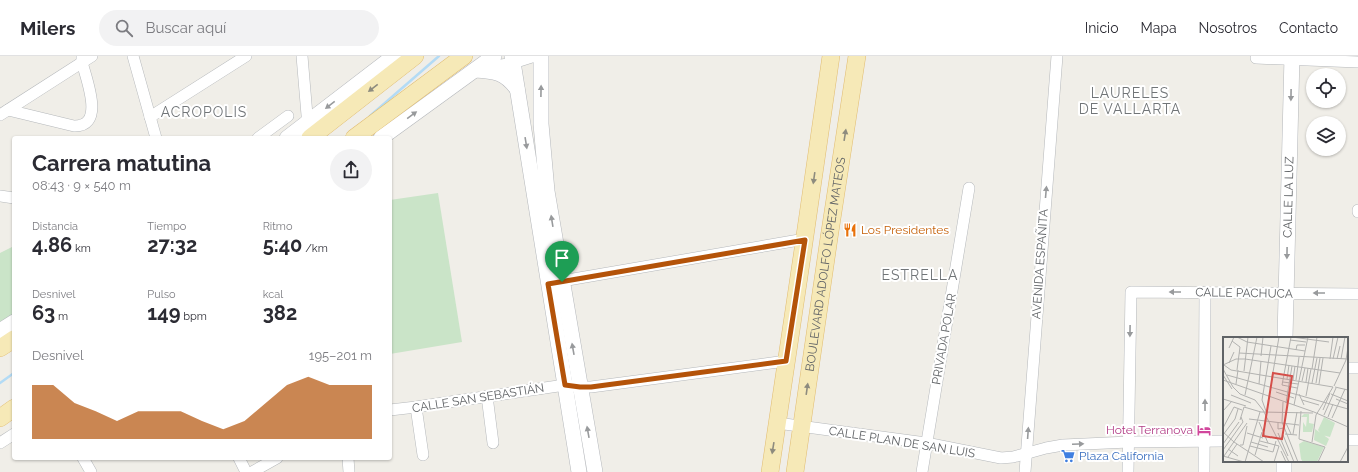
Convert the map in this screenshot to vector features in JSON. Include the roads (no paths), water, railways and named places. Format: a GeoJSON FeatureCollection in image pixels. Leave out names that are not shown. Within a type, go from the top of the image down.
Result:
{"type":"FeatureCollection","features":[{"type":"Feature","properties":{"kind":"main road"},"geometry":{"type":"LineString","coordinates":[[309,132],[415,56]]}},
{"type":"Feature","properties":{"kind":"main road"},"geometry":{"type":"LineString","coordinates":[[357,136],[464,56]]}},
{"type":"Feature","properties":{"kind":"main road","name":"BOULEVARD ADOLFO LÓPEZ MATEOS"},"geometry":{"type":"LineString","coordinates":[[770,472],[831,56]]}},
{"type":"Feature","properties":{"kind":"main road","name":"BOULEVARD ADOLFO LÓPEZ MATEOS"},"geometry":{"type":"LineString","coordinates":[[795,472],[828,238],[857,56]]}},
{"type":"Feature","properties":{"kind":"main road"},"geometry":{"type":"LineString","coordinates":[[375,136],[385,124],[402,109],[474,63]]}},
{"type":"Feature","properties":{"kind":"main road"},"geometry":{"type":"LineString","coordinates":[[0,348],[12,340]]}},
{"type":"Feature","properties":{"kind":"main road"},"geometry":{"type":"LineString","coordinates":[[0,418],[12,409]]}},
{"type":"Feature","properties":{"kind":"street"},"geometry":{"type":"LineString","coordinates":[[4,112],[82,59],[92,56]]}},
{"type":"Feature","properties":{"kind":"street"},"geometry":{"type":"LineString","coordinates":[[133,56],[155,136]]}},
{"type":"Feature","properties":{"kind":"street"},"geometry":{"type":"LineString","coordinates":[[150,117],[246,56]]}},
{"type":"Feature","properties":{"kind":"street"},"geometry":{"type":"LineString","coordinates":[[302,56],[309,132]]}},
{"type":"Feature","properties":{"kind":"street"},"geometry":{"type":"LineString","coordinates":[[294,136],[309,132],[394,56]]}},
{"type":"Feature","properties":{"kind":"street"},"geometry":{"type":"LineString","coordinates":[[383,136],[474,63],[494,56]]}},
{"type":"Feature","properties":{"kind":"street"},"geometry":{"type":"LineString","coordinates":[[474,63],[535,56]]}},
{"type":"Feature","properties":{"kind":"street"},"geometry":{"type":"LineString","coordinates":[[541,56],[541,124],[555,282],[565,385],[579,472]]}},
{"type":"Feature","properties":{"kind":"street","name":"AVENIDA ESPAÑITA"},"geometry":{"type":"LineString","coordinates":[[1025,472],[1057,56]]}},
{"type":"Feature","properties":{"kind":"street"},"geometry":{"type":"LineString","coordinates":[[1256,58],[1292,58],[1358,62]]}},
{"type":"Feature","properties":{"kind":"street","name":"CALLE LA LUZ"},"geometry":{"type":"LineString","coordinates":[[1285,337],[1292,58]]}},
{"type":"Feature","properties":{"kind":"street"},"geometry":{"type":"LineString","coordinates":[[4,112],[74,126],[80,126],[87,123],[91,118],[91,100],[82,59]]}},
{"type":"Feature","properties":{"kind":"street"},"geometry":{"type":"LineString","coordinates":[[512,59],[555,282],[580,387],[595,472]]}},
{"type":"Feature","properties":{"kind":"street"},"geometry":{"type":"LineString","coordinates":[[474,63],[500,74],[511,81],[517,89]]}},
{"type":"Feature","properties":{"kind":"street"},"geometry":{"type":"LineString","coordinates":[[261,136],[288,116]]}},
{"type":"Feature","properties":{"kind":"street","name":"PRIVADA POLAR"},"geometry":{"type":"LineString","coordinates":[[922,472],[969,188]]}},
{"type":"Feature","properties":{"kind":"street"},"geometry":{"type":"LineString","coordinates":[[0,196],[12,198]]}},
{"type":"Feature","properties":{"kind":"street"},"geometry":{"type":"LineString","coordinates":[[555,282],[805,240]]}},
{"type":"Feature","properties":{"kind":"street","name":"CALLE PACHUCA"},"geometry":{"type":"LineString","coordinates":[[1129,442],[1131,292],[1358,294]]}},
{"type":"Feature","properties":{"kind":"street"},"geometry":{"type":"LineString","coordinates":[[1204,472],[1205,292]]}},
{"type":"Feature","properties":{"kind":"street"},"geometry":{"type":"LineString","coordinates":[[0,331],[12,323]]}},
{"type":"Feature","properties":{"kind":"street","name":"CALLE SAN SEBASTIÁN"},"geometry":{"type":"LineString","coordinates":[[392,410],[416,408],[565,385],[591,387],[786,361]]}},
{"type":"Feature","properties":{"kind":"street"},"geometry":{"type":"LineString","coordinates":[[487,396],[493,443]]}},
{"type":"Feature","properties":{"kind":"street"},"geometry":{"type":"LineString","coordinates":[[416,408],[423,455]]}},
{"type":"Feature","properties":{"kind":"street","name":"CALLE PLAN DE SAN LUIS"},"geometry":{"type":"LineString","coordinates":[[777,423],[926,443],[1001,458],[1013,457],[1063,445],[1129,442],[1223,441]]}},
{"type":"Feature","properties":{"kind":"street"},"geometry":{"type":"LineString","coordinates":[[0,444],[12,435]]}},
{"type":"Feature","properties":{"kind":"street"},"geometry":{"type":"LineString","coordinates":[[1128,472],[1129,442]]}},
{"type":"Feature","properties":{"kind":"street"},"geometry":{"type":"LineString","coordinates":[[84,460],[91,472]]}},
{"type":"Feature","properties":{"kind":"street"},"geometry":{"type":"LineString","coordinates":[[240,460],[246,472]]}},
{"type":"Feature","properties":{"kind":"street"},"geometry":{"type":"LineString","coordinates":[[252,472],[273,460]]}},
{"type":"Feature","properties":{"kind":"street"},"geometry":{"type":"LineString","coordinates":[[348,460],[349,472]]}},
{"type":"Feature","properties":{"kind":"waterway"},"geometry":{"type":"LineString","coordinates":[[370,116],[439,56]]}},
{"type":"Feature","properties":{"kind":"waterway"},"geometry":{"type":"LineString","coordinates":[[0,383],[12,374]]}},
{"type":"Feature","properties":{"kind":"place","name":"Los Presidentes"},"geometry":{"type":"Point","coordinates":[850,230]}},
{"type":"Feature","properties":{"kind":"place","name":"Hotel Terranova"},"geometry":{"type":"Point","coordinates":[1204,430]}},
{"type":"Feature","properties":{"kind":"place","name":"Plaza California"},"geometry":{"type":"Point","coordinates":[1068,456]}},
{"type":"Feature","properties":{"kind":"district","name":"LAURELES DE VALLARTA"},"geometry":{"type":"Point","coordinates":[1130,102]}},
{"type":"Feature","properties":{"kind":"district","name":"ACROPOLIS"},"geometry":{"type":"Point","coordinates":[204,112]}},
{"type":"Feature","properties":{"kind":"district","name":"ESTRELLA"},"geometry":{"type":"Point","coordinates":[920,275]}}]}
